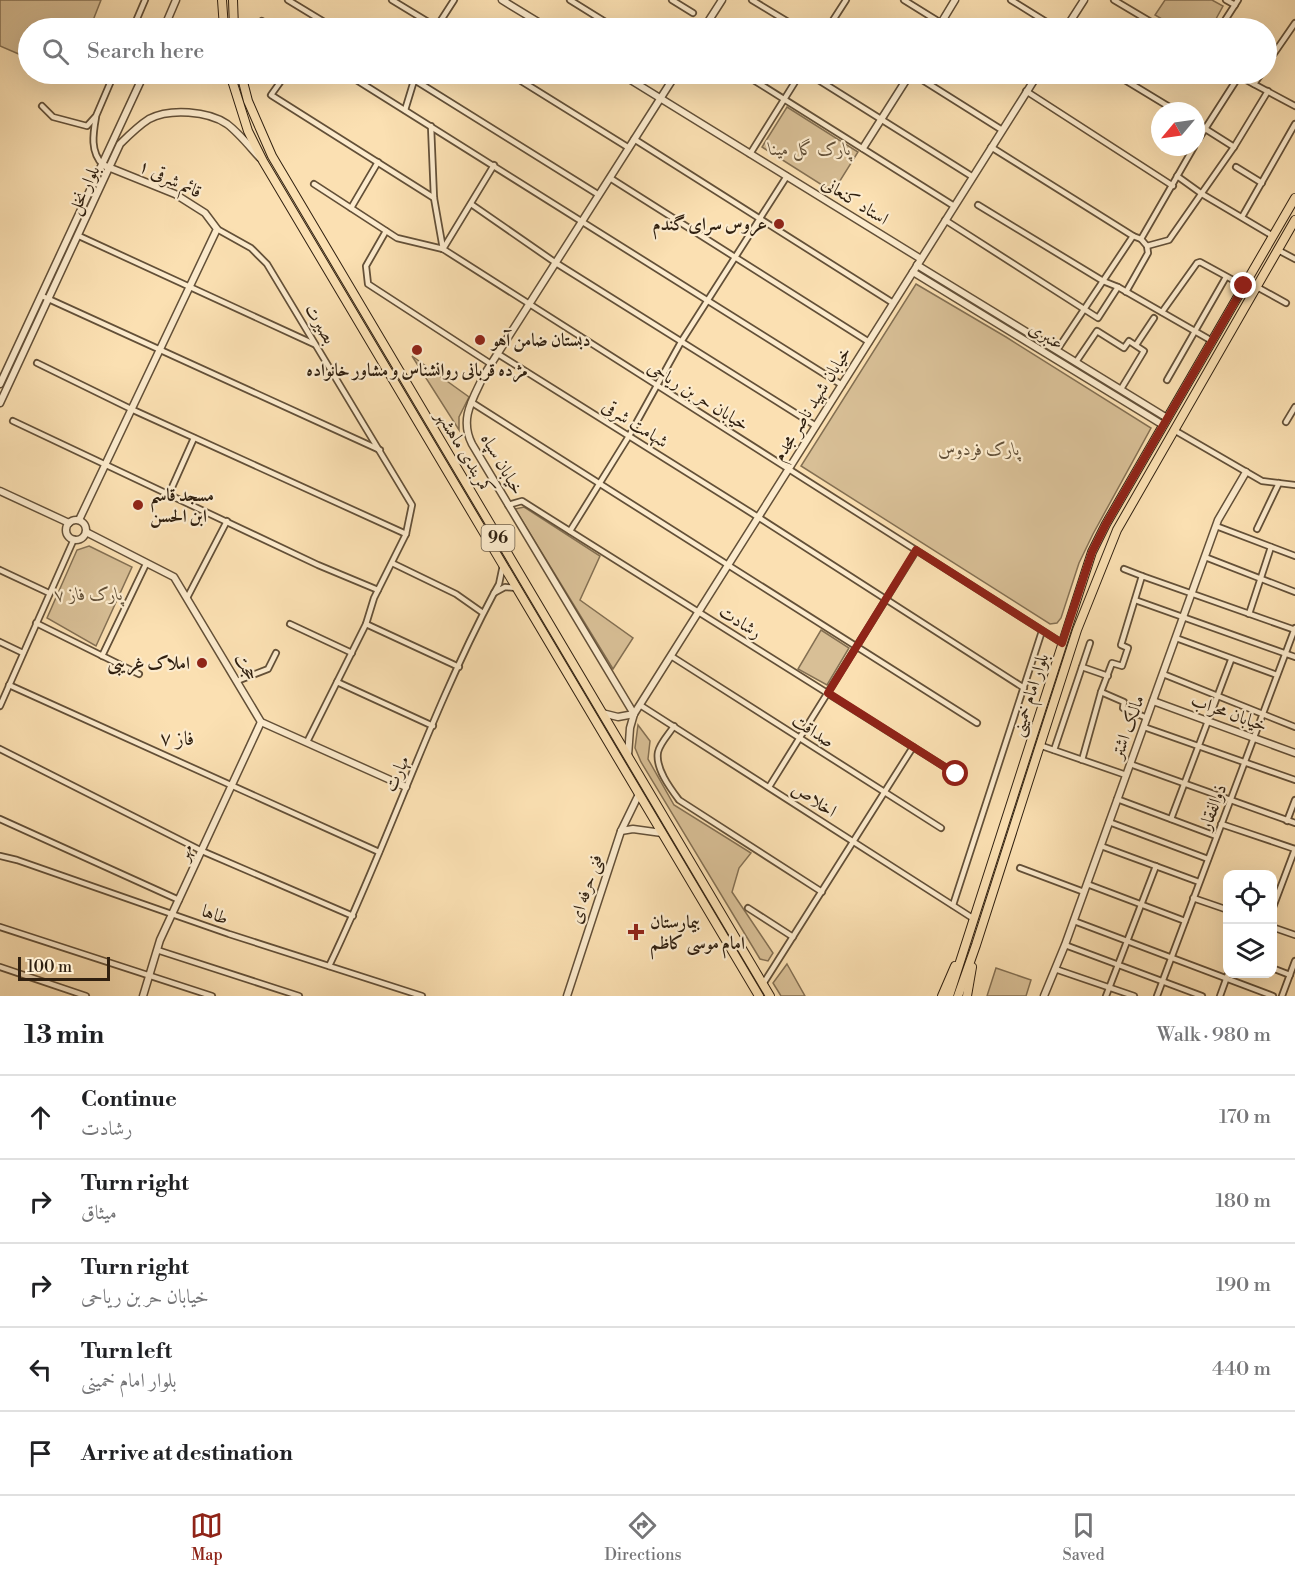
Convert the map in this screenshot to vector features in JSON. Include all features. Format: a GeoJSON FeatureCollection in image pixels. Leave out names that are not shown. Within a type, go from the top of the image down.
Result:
{"type":"FeatureCollection","features":[{"type":"Feature","properties":{"kind":"main road"},"geometry":{"type":"LineString","coordinates":[[222,0],[223,18]]}},
{"type":"Feature","properties":{"kind":"main road"},"geometry":{"type":"LineString","coordinates":[[233,0],[234,18]]}},
{"type":"Feature","properties":{"kind":"main road","name":"کمربندی ماهشهر"},"geometry":{"type":"LineString","coordinates":[[233,84],[248,131],[263,161],[759,996]]}},
{"type":"Feature","properties":{"kind":"main road","name":"کمربندی ماهشهر"},"geometry":{"type":"LineString","coordinates":[[244,84],[248,101],[272,156],[770,996]]}},
{"type":"Feature","properties":{"kind":"main road","name":"بلوار امام خمینی"},"geometry":{"type":"LineString","coordinates":[[949,996],[1092,552],[1295,198]]}},
{"type":"Feature","properties":{"kind":"main road","name":"بلوار امام خمینی"},"geometry":{"type":"LineString","coordinates":[[958,996],[1077,630],[1117,530],[1278,250],[1293,230],[1295,220]]}},
{"type":"Feature","properties":{"kind":"main road"},"geometry":{"type":"LineString","coordinates":[[1092,552],[1099,557],[1107,556]]}},
{"type":"Feature","properties":{"kind":"main road"},"geometry":{"type":"LineString","coordinates":[[1087,567],[1095,568],[1101,573]]}},
{"type":"Feature","properties":{"kind":"main road"},"geometry":{"type":"LineString","coordinates":[[942,996],[968,941]]}},
{"type":"Feature","properties":{"kind":"main road"},"geometry":{"type":"LineString","coordinates":[[967,996],[976,945]]}},
{"type":"Feature","properties":{"kind":"street"},"geometry":{"type":"LineString","coordinates":[[137,18],[145,0]]}},
{"type":"Feature","properties":{"kind":"street"},"geometry":{"type":"LineString","coordinates":[[168,18],[176,0]]}},
{"type":"Feature","properties":{"kind":"street"},"geometry":{"type":"LineString","coordinates":[[288,0],[318,18]]}},
{"type":"Feature","properties":{"kind":"street"},"geometry":{"type":"LineString","coordinates":[[392,0],[421,18]]}},
{"type":"Feature","properties":{"kind":"street"},"geometry":{"type":"LineString","coordinates":[[443,18],[454,0]]}},
{"type":"Feature","properties":{"kind":"street"},"geometry":{"type":"LineString","coordinates":[[502,0],[532,18]]}},
{"type":"Feature","properties":{"kind":"street"},"geometry":{"type":"LineString","coordinates":[[570,0],[599,18]]}},
{"type":"Feature","properties":{"kind":"street"},"geometry":{"type":"LineString","coordinates":[[672,0],[693,13]]}},
{"type":"Feature","properties":{"kind":"street"},"geometry":{"type":"LineString","coordinates":[[710,18],[722,0]]}},
{"type":"Feature","properties":{"kind":"street"},"geometry":{"type":"LineString","coordinates":[[752,0],[782,18]]}},
{"type":"Feature","properties":{"kind":"street"},"geometry":{"type":"LineString","coordinates":[[835,18],[846,0]]}},
{"type":"Feature","properties":{"kind":"street"},"geometry":{"type":"LineString","coordinates":[[903,0],[928,18]]}},
{"type":"Feature","properties":{"kind":"street"},"geometry":{"type":"LineString","coordinates":[[944,18],[955,0]]}},
{"type":"Feature","properties":{"kind":"street"},"geometry":{"type":"LineString","coordinates":[[1011,0],[1040,18]]}},
{"type":"Feature","properties":{"kind":"street"},"geometry":{"type":"LineString","coordinates":[[1072,18],[1084,0]]}},
{"type":"Feature","properties":{"kind":"street"},"geometry":{"type":"LineString","coordinates":[[1114,0],[1144,18]]}},
{"type":"Feature","properties":{"kind":"street"},"geometry":{"type":"LineString","coordinates":[[1226,0],[1235,5]]}},
{"type":"Feature","properties":{"kind":"street"},"geometry":{"type":"LineString","coordinates":[[1227,18],[1238,0]]}},
{"type":"Feature","properties":{"kind":"street"},"geometry":{"type":"LineString","coordinates":[[1277,49],[1295,23]]}},
{"type":"Feature","properties":{"kind":"street"},"geometry":{"type":"LineString","coordinates":[[42,105],[53,117],[87,126],[96,116],[110,84]]}},
{"type":"Feature","properties":{"kind":"street","name":"بلوار نخل"},"geometry":{"type":"LineString","coordinates":[[0,384],[139,84]]}},
{"type":"Feature","properties":{"kind":"street"},"geometry":{"type":"LineString","coordinates":[[279,84],[271,95],[434,198]]}},
{"type":"Feature","properties":{"kind":"street"},"geometry":{"type":"LineString","coordinates":[[363,84],[842,385]]}},
{"type":"Feature","properties":{"kind":"street"},"geometry":{"type":"LineString","coordinates":[[405,110],[413,84]]}},
{"type":"Feature","properties":{"kind":"street"},"geometry":{"type":"LineString","coordinates":[[427,84],[599,195]]}},
{"type":"Feature","properties":{"kind":"street"},"geometry":{"type":"LineString","coordinates":[[526,84],[629,148]]}},
{"type":"Feature","properties":{"kind":"street","name":"استاد کنعانی"},"geometry":{"type":"LineString","coordinates":[[637,84],[787,176],[919,262]]}},
{"type":"Feature","properties":{"kind":"street","name":"خیابان سپاه"},"geometry":{"type":"LineString","coordinates":[[634,714],[468,436],[466,419],[471,402],[491,364],[669,84]]}},
{"type":"Feature","properties":{"kind":"street"},"geometry":{"type":"LineString","coordinates":[[760,84],[954,206]]}},
{"type":"Feature","properties":{"kind":"street"},"geometry":{"type":"LineString","coordinates":[[750,154],[794,84]]}},
{"type":"Feature","properties":{"kind":"street"},"geometry":{"type":"LineString","coordinates":[[825,84],[973,177]]}},
{"type":"Feature","properties":{"kind":"street"},"geometry":{"type":"LineString","coordinates":[[863,148],[904,84]]}},
{"type":"Feature","properties":{"kind":"street"},"geometry":{"type":"LineString","coordinates":[[928,84],[1002,129]]}},
{"type":"Feature","properties":{"kind":"street","name":"خیابان شهید ناصر مجدم"},"geometry":{"type":"LineString","coordinates":[[628,756],[630,728],[634,714],[1031,84]]}},
{"type":"Feature","properties":{"kind":"street"},"geometry":{"type":"LineString","coordinates":[[1131,84],[1161,102]]}},
{"type":"Feature","properties":{"kind":"street"},"geometry":{"type":"LineString","coordinates":[[1205,126],[1231,84]]}},
{"type":"Feature","properties":{"kind":"street"},"geometry":{"type":"LineString","coordinates":[[1254,84],[1295,106]]}},
{"type":"Feature","properties":{"kind":"street"},"geometry":{"type":"LineString","coordinates":[[1026,91],[1173,186]]}},
{"type":"Feature","properties":{"kind":"street"},"geometry":{"type":"LineString","coordinates":[[1147,246],[1169,240],[1234,147],[1268,91]]}},
{"type":"Feature","properties":{"kind":"street","name":"بلوار نخل"},"geometry":{"type":"LineString","coordinates":[[0,403],[111,169],[120,144],[132,131],[151,118],[174,113],[204,115],[226,124],[263,161]]}},
{"type":"Feature","properties":{"kind":"street"},"geometry":{"type":"LineString","coordinates":[[96,116],[94,150],[96,159],[102,165]]}},
{"type":"Feature","properties":{"kind":"street"},"geometry":{"type":"LineString","coordinates":[[1242,216],[1295,124]]}},
{"type":"Feature","properties":{"kind":"street"},"geometry":{"type":"LineString","coordinates":[[431,126],[434,198],[443,249]]}},
{"type":"Feature","properties":{"kind":"street"},"geometry":{"type":"LineString","coordinates":[[1205,129],[1234,147]]}},
{"type":"Feature","properties":{"kind":"street"},"geometry":{"type":"LineString","coordinates":[[634,139],[893,303]]}},
{"type":"Feature","properties":{"kind":"street"},"geometry":{"type":"LineString","coordinates":[[991,147],[1141,239],[1147,246],[1147,254],[1126,292]]}},
{"type":"Feature","properties":{"kind":"street"},"geometry":{"type":"LineString","coordinates":[[1141,239],[1189,156]]}},
{"type":"Feature","properties":{"kind":"street"},"geometry":{"type":"LineString","coordinates":[[351,208],[378,162]]}},
{"type":"Feature","properties":{"kind":"street","name":"قائم شرقی ۱"},"geometry":{"type":"LineString","coordinates":[[102,165],[175,194],[205,213],[217,229]]}},
{"type":"Feature","properties":{"kind":"street"},"geometry":{"type":"LineString","coordinates":[[443,249],[494,165]]}},
{"type":"Feature","properties":{"kind":"street"},"geometry":{"type":"LineString","coordinates":[[1236,167],[1262,183]]}},
{"type":"Feature","properties":{"kind":"street"},"geometry":{"type":"LineString","coordinates":[[570,531],[628,436],[681,342],[787,176]]}},
{"type":"Feature","properties":{"kind":"street"},"geometry":{"type":"LineString","coordinates":[[1178,176],[1202,194],[1273,236]]}},
{"type":"Feature","properties":{"kind":"street"},"geometry":{"type":"LineString","coordinates":[[610,177],[869,342]]}},
{"type":"Feature","properties":{"kind":"street","name":"خیابان حر بن ریاحی"},"geometry":{"type":"LineString","coordinates":[[314,184],[397,238],[443,249],[1062,643]]}},
{"type":"Feature","properties":{"kind":"street"},"geometry":{"type":"LineString","coordinates":[[471,204],[556,263],[816,426]]}},
{"type":"Feature","properties":{"kind":"street"},"geometry":{"type":"LineString","coordinates":[[978,206],[1102,282],[1118,287],[1212,341]]}},
{"type":"Feature","properties":{"kind":"street"},"geometry":{"type":"LineString","coordinates":[[945,220],[1098,318],[1118,287]]}},
{"type":"Feature","properties":{"kind":"street"},"geometry":{"type":"LineString","coordinates":[[0,491],[69,523],[79,520],[217,229]]}},
{"type":"Feature","properties":{"kind":"street","name":"بصیرت"},"geometry":{"type":"LineString","coordinates":[[217,229],[251,248],[267,264],[412,505],[406,534],[378,590],[366,624],[307,742]]}},
{"type":"Feature","properties":{"kind":"street"},"geometry":{"type":"LineString","coordinates":[[386,231],[366,266],[368,284],[491,364]]}},
{"type":"Feature","properties":{"kind":"street"},"geometry":{"type":"LineString","coordinates":[[79,236],[316,345]]}},
{"type":"Feature","properties":{"kind":"street"},"geometry":{"type":"LineString","coordinates":[[1057,350],[1133,236]]}},
{"type":"Feature","properties":{"kind":"street"},"geometry":{"type":"LineString","coordinates":[[1278,250],[1295,259]]}},
{"type":"Feature","properties":{"kind":"street","name":"عنبری"},"geometry":{"type":"LineString","coordinates":[[919,262],[1121,389],[1165,422]]}},
{"type":"Feature","properties":{"kind":"street"},"geometry":{"type":"LineString","coordinates":[[1162,312],[1200,262],[1244,286]]}},
{"type":"Feature","properties":{"kind":"street","name":"عنبری"},"geometry":{"type":"LineString","coordinates":[[913,272],[1165,422]]}},
{"type":"Feature","properties":{"kind":"street"},"geometry":{"type":"LineString","coordinates":[[1167,380],[1226,277]]}},
{"type":"Feature","properties":{"kind":"street"},"geometry":{"type":"LineString","coordinates":[[1257,287],[1286,303]]}},
{"type":"Feature","properties":{"kind":"street"},"geometry":{"type":"LineString","coordinates":[[42,296],[380,450]]}},
{"type":"Feature","properties":{"kind":"street"},"geometry":{"type":"LineString","coordinates":[[1136,345],[1154,318]]}},
{"type":"Feature","properties":{"kind":"street"},"geometry":{"type":"LineString","coordinates":[[1076,362],[1097,330],[1124,348],[1129,341],[1136,345],[1144,351],[1121,389]]}},
{"type":"Feature","properties":{"kind":"street","name":"شهامت شرقی"},"geometry":{"type":"LineString","coordinates":[[498,354],[1024,688]]}},
{"type":"Feature","properties":{"kind":"street"},"geometry":{"type":"LineString","coordinates":[[37,363],[131,409],[406,534]]}},
{"type":"Feature","properties":{"kind":"street"},"geometry":{"type":"LineString","coordinates":[[471,402],[977,723]]}},
{"type":"Feature","properties":{"kind":"street"},"geometry":{"type":"LineString","coordinates":[[1286,422],[1295,408]]}},
{"type":"Feature","properties":{"kind":"street"},"geometry":{"type":"LineString","coordinates":[[13,421],[318,565],[378,590]]}},
{"type":"Feature","properties":{"kind":"street"},"geometry":{"type":"LineString","coordinates":[[1174,430],[1262,481],[1295,485]]}},
{"type":"Feature","properties":{"kind":"street"},"geometry":{"type":"LineString","coordinates":[[169,494],[194,438]]}},
{"type":"Feature","properties":{"kind":"street","name":"مالک اشتر"},"geometry":{"type":"LineString","coordinates":[[1044,996],[1074,921],[1216,526],[1246,472]]}},
{"type":"Feature","properties":{"kind":"street"},"geometry":{"type":"LineString","coordinates":[[1257,529],[1279,483]]}},
{"type":"Feature","properties":{"kind":"street","name":"رشادت"},"geometry":{"type":"LineString","coordinates":[[508,505],[522,501],[956,774]]}},
{"type":"Feature","properties":{"kind":"street"},"geometry":{"type":"LineString","coordinates":[[69,523],[68,534],[74,539],[80,539],[86,532],[84,524],[79,520]]}},
{"type":"Feature","properties":{"kind":"street"},"geometry":{"type":"LineString","coordinates":[[187,598],[227,521]]}},
{"type":"Feature","properties":{"kind":"street"},"geometry":{"type":"LineString","coordinates":[[1216,526],[1295,556]]}},
{"type":"Feature","properties":{"kind":"street","name":"حجت"},"geometry":{"type":"LineString","coordinates":[[86,532],[174,577],[261,722]]}},
{"type":"Feature","properties":{"kind":"street"},"geometry":{"type":"LineString","coordinates":[[0,706],[74,539]]}},
{"type":"Feature","properties":{"kind":"street"},"geometry":{"type":"LineString","coordinates":[[1249,614],[1271,547]]}},
{"type":"Feature","properties":{"kind":"street"},"geometry":{"type":"LineString","coordinates":[[769,787],[916,550]]}},
{"type":"Feature","properties":{"kind":"street"},"geometry":{"type":"LineString","coordinates":[[1205,557],[1295,592]]}},
{"type":"Feature","properties":{"kind":"street"},"geometry":{"type":"LineString","coordinates":[[392,562],[456,594],[483,613]]}},
{"type":"Feature","properties":{"kind":"street"},"geometry":{"type":"LineString","coordinates":[[102,656],[146,564]]}},
{"type":"Feature","properties":{"kind":"street","name":"مهارت"},"geometry":{"type":"LineString","coordinates":[[329,966],[353,916],[406,787],[483,613],[499,584],[503,565]]}},
{"type":"Feature","properties":{"kind":"street"},"geometry":{"type":"LineString","coordinates":[[1124,569],[1295,630]]}},
{"type":"Feature","properties":{"kind":"street"},"geometry":{"type":"LineString","coordinates":[[0,570],[49,593]]}},
{"type":"Feature","properties":{"kind":"street"},"geometry":{"type":"LineString","coordinates":[[1082,760],[1101,692],[1112,663],[1122,666],[1128,648],[1121,645],[1142,576]]}},
{"type":"Feature","properties":{"kind":"street"},"geometry":{"type":"LineString","coordinates":[[494,593],[505,587],[517,588]]}},
{"type":"Feature","properties":{"kind":"street"},"geometry":{"type":"LineString","coordinates":[[1135,600],[1295,657]]}},
{"type":"Feature","properties":{"kind":"street"},"geometry":{"type":"LineString","coordinates":[[36,623],[139,674]]}},
{"type":"Feature","properties":{"kind":"street"},"geometry":{"type":"LineString","coordinates":[[290,624],[352,653]]}},
{"type":"Feature","properties":{"kind":"street"},"geometry":{"type":"LineString","coordinates":[[366,624],[459,667]]}},
{"type":"Feature","properties":{"kind":"street","name":"ذوالفقار"},"geometry":{"type":"LineString","coordinates":[[1157,996],[1295,630]]}},
{"type":"Feature","properties":{"kind":"street"},"geometry":{"type":"LineString","coordinates":[[953,905],[1042,631]]}},
{"type":"Feature","properties":{"kind":"street"},"geometry":{"type":"LineString","coordinates":[[1176,639],[1277,675]]}},
{"type":"Feature","properties":{"kind":"street"},"geometry":{"type":"LineString","coordinates":[[0,642],[23,652]]}},
{"type":"Feature","properties":{"kind":"street"},"geometry":{"type":"LineString","coordinates":[[1054,750],[1090,643]]}},
{"type":"Feature","properties":{"kind":"street"},"geometry":{"type":"LineString","coordinates":[[237,681],[268,669],[276,653]]}},
{"type":"Feature","properties":{"kind":"street","name":"صداقت"},"geometry":{"type":"LineString","coordinates":[[671,656],[941,828]]}},
{"type":"Feature","properties":{"kind":"street"},"geometry":{"type":"LineString","coordinates":[[1171,819],[1231,660]]}},
{"type":"Feature","properties":{"kind":"street"},"geometry":{"type":"LineString","coordinates":[[1082,667],[1108,676]]}},
{"type":"Feature","properties":{"kind":"street"},"geometry":{"type":"LineString","coordinates":[[1163,674],[1295,727]]}},
{"type":"Feature","properties":{"kind":"street"},"geometry":{"type":"LineString","coordinates":[[337,682],[433,726]]}},
{"type":"Feature","properties":{"kind":"street"},"geometry":{"type":"LineString","coordinates":[[9,685],[379,852]]}},
{"type":"Feature","properties":{"kind":"street"},"geometry":{"type":"LineString","coordinates":[[1101,692],[1125,702],[1123,708],[1147,718]]}},
{"type":"Feature","properties":{"kind":"street","name":"خیابان محراب"},"geometry":{"type":"LineString","coordinates":[[1153,701],[1295,753]]}},
{"type":"Feature","properties":{"kind":"street","name":"اخلاص"},"geometry":{"type":"LineString","coordinates":[[640,705],[974,919]]}},
{"type":"Feature","properties":{"kind":"street"},"geometry":{"type":"LineString","coordinates":[[602,713],[618,717],[634,714]]}},
{"type":"Feature","properties":{"kind":"street"},"geometry":{"type":"LineString","coordinates":[[261,722],[406,787]]}},
{"type":"Feature","properties":{"kind":"street","name":"مهر"},"geometry":{"type":"LineString","coordinates":[[143,996],[157,950],[261,722]]}},
{"type":"Feature","properties":{"kind":"street"},"geometry":{"type":"LineString","coordinates":[[674,726],[658,750],[658,761],[668,783],[680,800],[822,892]]}},
{"type":"Feature","properties":{"kind":"street"},"geometry":{"type":"LineString","coordinates":[[1144,727],[1295,780]]}},
{"type":"Feature","properties":{"kind":"street"},"geometry":{"type":"LineString","coordinates":[[1039,745],[1126,776]]}},
{"type":"Feature","properties":{"kind":"street"},"geometry":{"type":"LineString","coordinates":[[763,984],[913,747]]}},
{"type":"Feature","properties":{"kind":"street"},"geometry":{"type":"LineString","coordinates":[[0,749],[202,851],[353,916]]}},
{"type":"Feature","properties":{"kind":"street"},"geometry":{"type":"LineString","coordinates":[[1130,764],[1295,823]]}},
{"type":"Feature","properties":{"kind":"street","name":"فنی حرفه ای"},"geometry":{"type":"LineString","coordinates":[[567,996],[621,831],[639,794]]}},
{"type":"Feature","properties":{"kind":"street"},"geometry":{"type":"LineString","coordinates":[[1118,799],[1216,836]]}},
{"type":"Feature","properties":{"kind":"street"},"geometry":{"type":"LineString","coordinates":[[1287,821],[1295,800]]}},
{"type":"Feature","properties":{"kind":"street"},"geometry":{"type":"LineString","coordinates":[[0,819],[179,900]]}},
{"type":"Feature","properties":{"kind":"street"},"geometry":{"type":"LineString","coordinates":[[1110,822],[1208,859]]}},
{"type":"Feature","properties":{"kind":"street"},"geometry":{"type":"LineString","coordinates":[[1221,824],[1295,849],[1277,897]]}},
{"type":"Feature","properties":{"kind":"street"},"geometry":{"type":"LineString","coordinates":[[621,831],[633,829],[662,833]]}},
{"type":"Feature","properties":{"kind":"street"},"geometry":{"type":"LineString","coordinates":[[1101,846],[1199,882]]}},
{"type":"Feature","properties":{"kind":"street","name":"طاها"},"geometry":{"type":"LineString","coordinates":[[0,856],[422,996]]}},
{"type":"Feature","properties":{"kind":"street"},"geometry":{"type":"LineString","coordinates":[[1106,996],[1155,866]]}},
{"type":"Feature","properties":{"kind":"street"},"geometry":{"type":"LineString","coordinates":[[1020,868],[1084,892]]}},
{"type":"Feature","properties":{"kind":"street"},"geometry":{"type":"LineString","coordinates":[[1087,884],[1185,921]]}},
{"type":"Feature","properties":{"kind":"street"},"geometry":{"type":"LineString","coordinates":[[1193,898],[1223,909]]}},
{"type":"Feature","properties":{"kind":"street"},"geometry":{"type":"LineString","coordinates":[[747,908],[793,937]]}},
{"type":"Feature","properties":{"kind":"street"},"geometry":{"type":"LineString","coordinates":[[1074,921],[1171,958],[1223,974]]}},
{"type":"Feature","properties":{"kind":"street"},"geometry":{"type":"LineString","coordinates":[[0,927],[212,996]]}},
{"type":"Feature","properties":{"kind":"street"},"geometry":{"type":"LineString","coordinates":[[1277,929],[1295,935]]}},
{"type":"Feature","properties":{"kind":"street"},"geometry":{"type":"LineString","coordinates":[[1065,945],[1203,996]]}},
{"type":"Feature","properties":{"kind":"street"},"geometry":{"type":"LineString","coordinates":[[157,950],[299,996]]}},
{"type":"Feature","properties":{"kind":"street"},"geometry":{"type":"LineString","coordinates":[[1282,996],[1295,961]]}},
{"type":"Feature","properties":{"kind":"street"},"geometry":{"type":"LineString","coordinates":[[0,967],[86,996]]}},
{"type":"Feature","properties":{"kind":"street"},"geometry":{"type":"LineString","coordinates":[[1055,969],[1134,996]]}},
{"type":"Feature","properties":{"kind":"street"},"geometry":{"type":"LineString","coordinates":[[1277,970],[1290,975]]}},
{"type":"Feature","properties":{"kind":"street"},"geometry":{"type":"LineString","coordinates":[[1220,996],[1227,978]]}},
{"type":"Feature","properties":{"kind":"street"},"geometry":{"type":"LineString","coordinates":[[1232,978],[1273,996]]}},
{"type":"Feature","properties":{"kind":"green space"},"geometry":{"type":"Polygon","coordinates":[[[0,0],[101,0],[94,18],[18,18],[18,54],[0,46],[0,0]]]}},
{"type":"Feature","properties":{"kind":"green space"},"geometry":{"type":"Polygon","coordinates":[[[1165,0],[1212,0],[1223,6],[1216,18],[1160,18],[1155,15],[1165,0]]]}},
{"type":"Feature","properties":{"kind":"green space","name":"پارک گل مینا"},"geometry":{"type":"Polygon","coordinates":[[[787,107],[858,152],[833,192],[762,147],[787,107]]]}},
{"type":"Feature","properties":{"kind":"green space","name":"پارک فردوس"},"geometry":{"type":"Polygon","coordinates":[[[916,284],[1006,337],[1151,428],[1079,563],[1061,618],[1057,623],[1050,624],[801,466],[916,284]]]}},
{"type":"Feature","properties":{"kind":"green space"},"geometry":{"type":"Polygon","coordinates":[[[412,356],[469,397],[459,417],[459,430],[412,356]]]}},
{"type":"Feature","properties":{"kind":"green space"},"geometry":{"type":"Polygon","coordinates":[[[524,507],[600,556],[580,600],[633,638],[613,669],[515,509],[524,507]]]}},
{"type":"Feature","properties":{"kind":"green space","name":"پارک فاز ۷"},"geometry":{"type":"Polygon","coordinates":[[[89,546],[132,567],[96,646],[47,618],[77,550],[89,546]]]}},
{"type":"Feature","properties":{"kind":"green space"},"geometry":{"type":"Polygon","coordinates":[[[821,630],[849,648],[827,685],[798,669],[821,630]]]}},
{"type":"Feature","properties":{"kind":"green space"},"geometry":{"type":"Polygon","coordinates":[[[638,725],[650,741],[648,759],[674,805],[751,853],[739,868],[732,892],[773,953],[768,961],[760,959],[641,762],[635,748],[638,725]]]}},
{"type":"Feature","properties":{"kind":"green space"},"geometry":{"type":"Polygon","coordinates":[[[787,964],[805,996],[781,996],[773,983],[787,964]]]}},
{"type":"Feature","properties":{"kind":"green space"},"geometry":{"type":"Polygon","coordinates":[[[996,968],[1031,980],[1026,996],[987,996],[996,968]]]}},
{"type":"Feature","properties":{"kind":"place","name":"عروس سرای گندم"},"geometry":{"type":"Point","coordinates":[779,224]}},
{"type":"Feature","properties":{"kind":"place","name":"دبستان ضامن آهو"},"geometry":{"type":"Point","coordinates":[480,340]}},
{"type":"Feature","properties":{"kind":"place","name":"مژده قربانی روانشناس و مشاور خانواده"},"geometry":{"type":"Point","coordinates":[417,350]}},
{"type":"Feature","properties":{"kind":"place","name":"مسجد قاسم ابن الحسن"},"geometry":{"type":"Point","coordinates":[138,505]}},
{"type":"Feature","properties":{"kind":"place","name":"املاک غریبی"},"geometry":{"type":"Point","coordinates":[202,663]}},
{"type":"Feature","properties":{"kind":"place","name":"بیمارستان امام موسی کاظم"},"geometry":{"type":"Point","coordinates":[636,932]}},
{"type":"Feature","properties":{"kind":"district","name":"فاز ۷"},"geometry":{"type":"Point","coordinates":[177,739]}},
{"type":"Feature","properties":{"kind":"route"},"geometry":{"type":"LineString","coordinates":[[956,774],[828,693],[916,550],[1062,643],[1092,552],[1106,524],[1244,286]]}}]}
